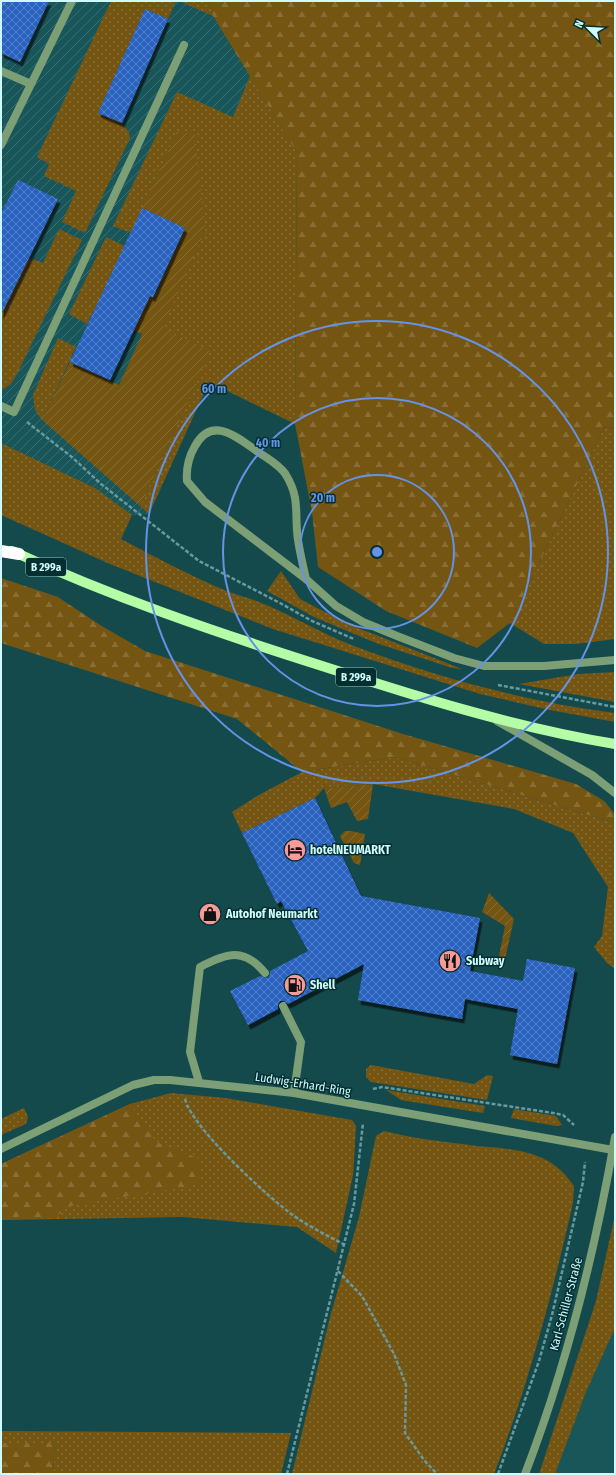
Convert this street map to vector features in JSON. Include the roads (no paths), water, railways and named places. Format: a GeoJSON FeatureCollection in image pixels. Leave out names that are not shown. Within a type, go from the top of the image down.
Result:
{"type":"FeatureCollection","features":[{"type":"Feature","properties":{"kind":"highway"},"geometry":{"type":"LineString","coordinates":[[1,551],[19,554]]}},
{"type":"Feature","properties":{"kind":"main road","name":"B 299a"},"geometry":{"type":"LineString","coordinates":[[1,546],[74,579],[138,605],[217,633],[494,719],[615,744]]}},
{"type":"Feature","properties":{"kind":"street"},"geometry":{"type":"LineString","coordinates":[[1,145],[72,1]]}},
{"type":"Feature","properties":{"kind":"street"},"geometry":{"type":"LineString","coordinates":[[1,406],[14,412],[184,45]]}},
{"type":"Feature","properties":{"kind":"street"},"geometry":{"type":"LineString","coordinates":[[1,70],[31,84]]}},
{"type":"Feature","properties":{"kind":"street"},"geometry":{"type":"LineString","coordinates":[[306,579],[298,539],[297,504],[293,487],[285,473],[244,442],[225,431],[214,430],[205,433],[199,438],[188,458],[187,481],[205,502],[306,579],[336,606],[363,622],[454,658],[484,666],[544,666],[615,660]]}},
{"type":"Feature","properties":{"kind":"street"},"geometry":{"type":"LineString","coordinates":[[494,719],[592,775],[615,793]]}},
{"type":"Feature","properties":{"kind":"street"},"geometry":{"type":"LineString","coordinates":[[199,1082],[190,1052],[200,967],[217,958],[230,955],[240,955],[249,958],[265,973]]}},
{"type":"Feature","properties":{"kind":"street"},"geometry":{"type":"LineString","coordinates":[[283,1006],[301,1042],[294,1093]]}},
{"type":"Feature","properties":{"kind":"street","name":"Ludwig-Erhard-Ring"},"geometry":{"type":"LineString","coordinates":[[1,1149],[133,1085],[154,1080],[199,1082],[294,1093],[364,1107],[614,1151]]}},
{"type":"Feature","properties":{"kind":"street","name":"Karl-Schiller-Straße"},"geometry":{"type":"LineString","coordinates":[[526,1474],[552,1398],[578,1311],[614,1151],[615,1137]]}},
{"type":"Feature","properties":{"kind":"place","name":"hotelNEUMARKT"},"geometry":{"type":"Point","coordinates":[295,850]}},
{"type":"Feature","properties":{"kind":"place","name":"Autohof Neumarkt"},"geometry":{"type":"Point","coordinates":[210,914]}},
{"type":"Feature","properties":{"kind":"place","name":"Subway"},"geometry":{"type":"Point","coordinates":[450,961]}},
{"type":"Feature","properties":{"kind":"place","name":"Shell"},"geometry":{"type":"Point","coordinates":[295,985]}}]}
